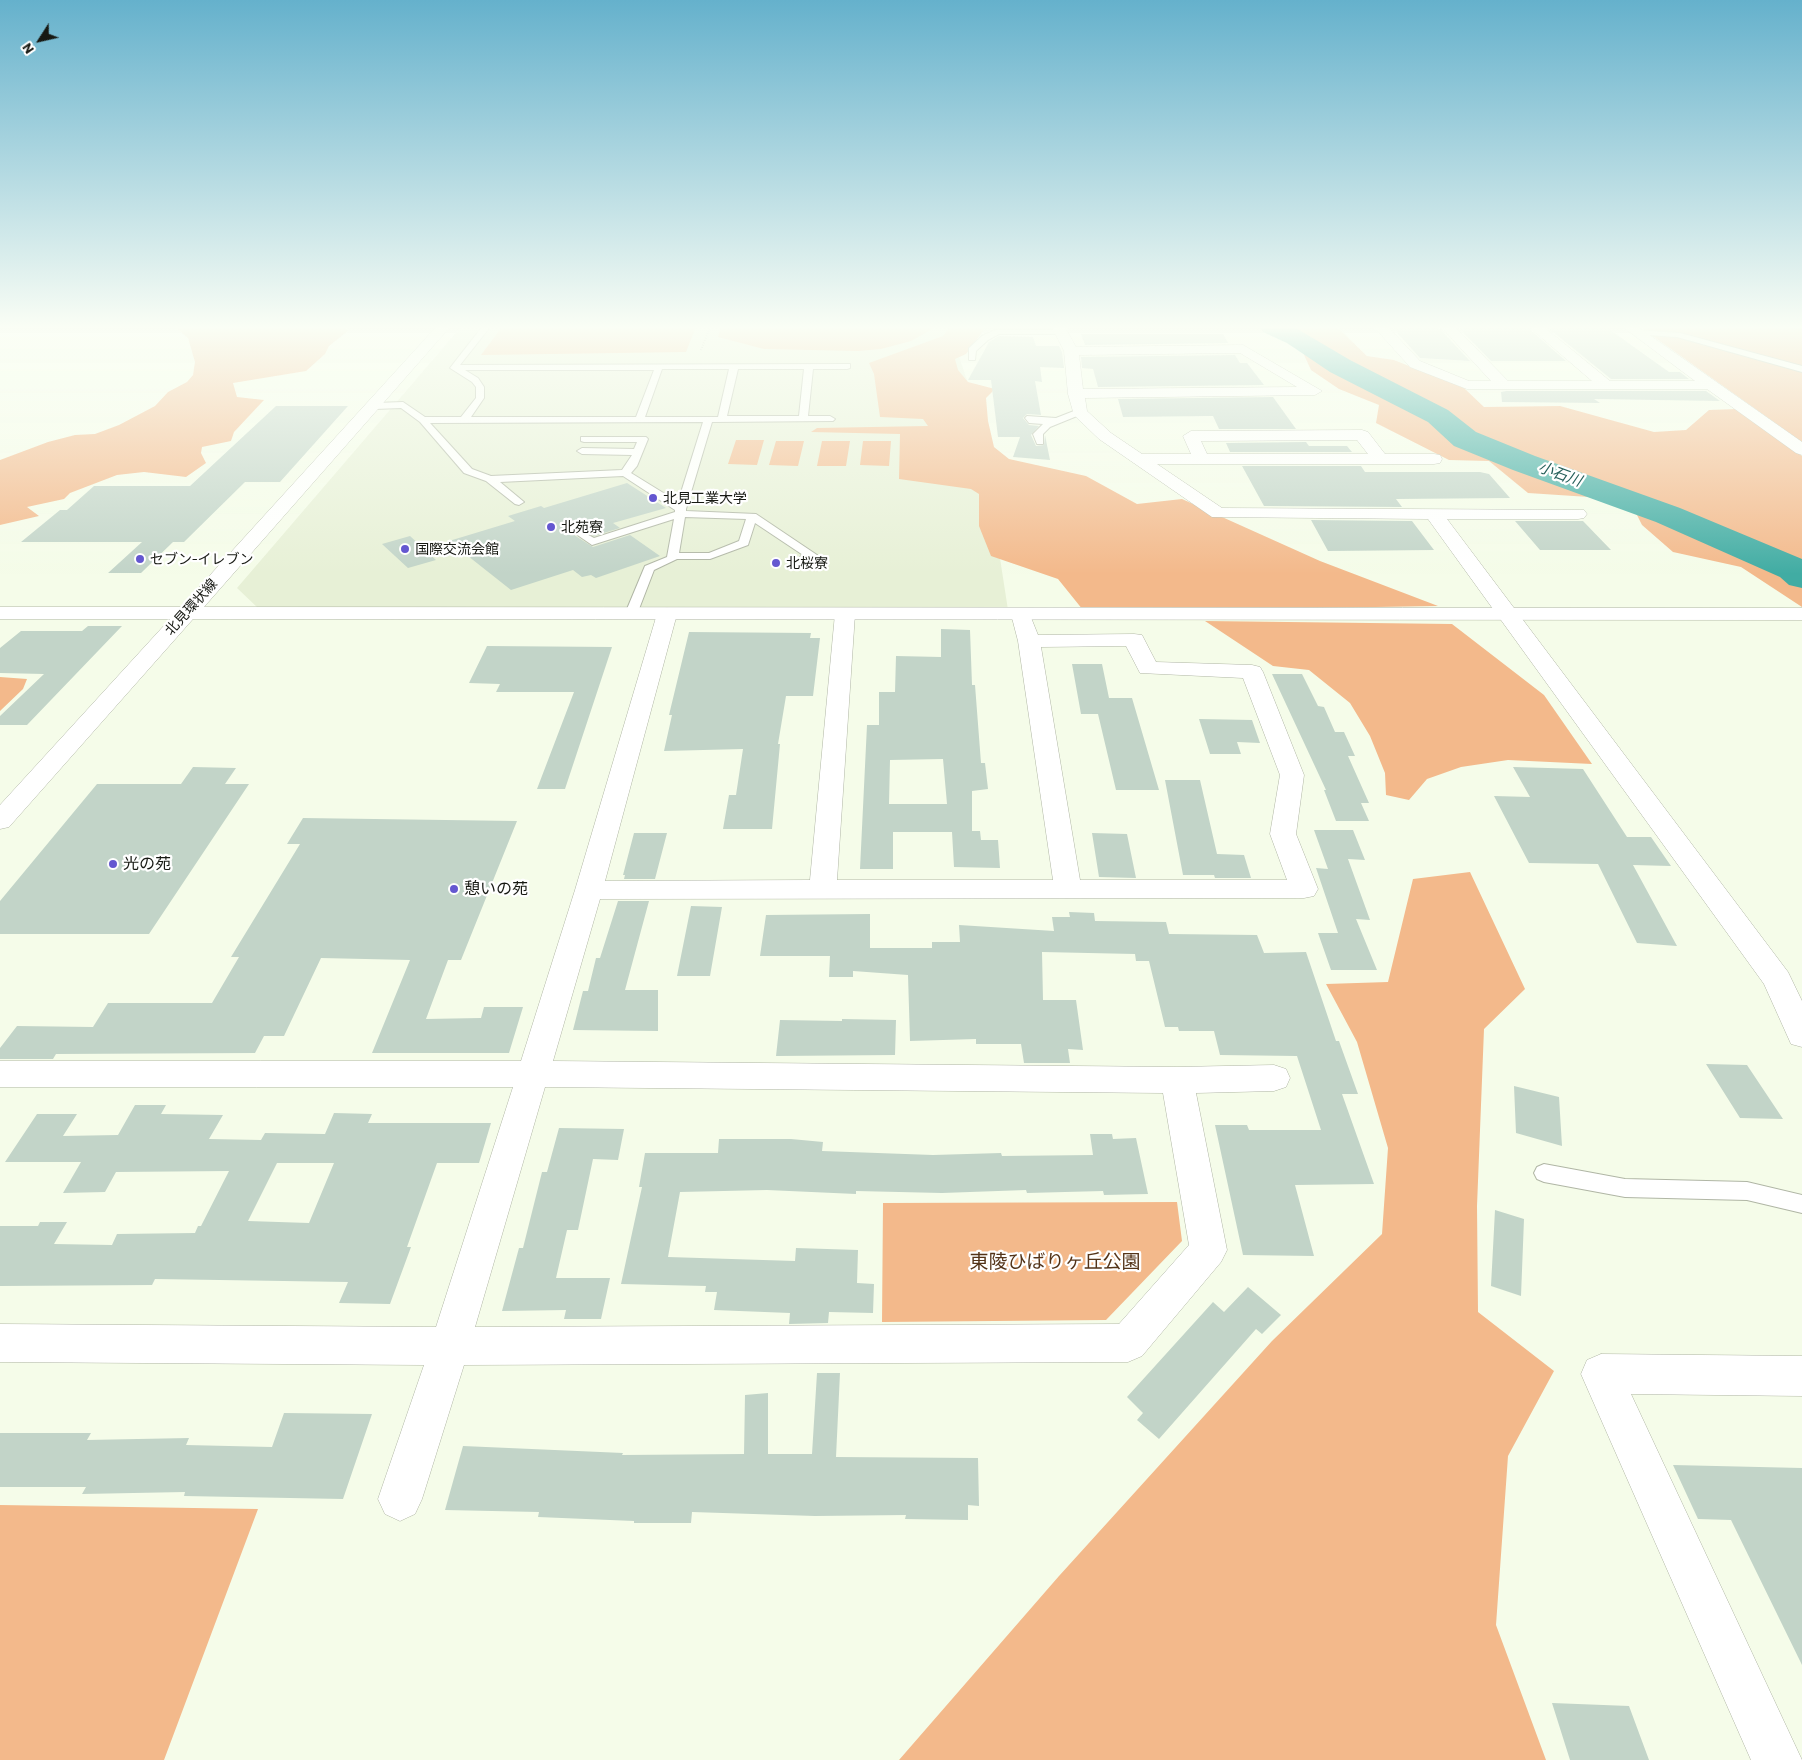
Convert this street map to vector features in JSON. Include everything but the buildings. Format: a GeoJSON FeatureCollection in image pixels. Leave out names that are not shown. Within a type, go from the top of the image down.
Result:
{"type":"FeatureCollection","features":[{"type":"Feature","properties":{"kind":"street","name":"北見環状線"},"geometry":{"type":"LineString","coordinates":[[0,821],[184,614],[372,409]]}},
{"type":"Feature","properties":{"kind":"street"},"geometry":{"type":"LineString","coordinates":[[1745,409],[1802,450]]}},
{"type":"Feature","properties":{"kind":"street"},"geometry":{"type":"LineString","coordinates":[[1079,412],[1105,436],[1218,513],[1578,514]]}},
{"type":"Feature","properties":{"kind":"street"},"geometry":{"type":"LineString","coordinates":[[1201,459],[1192,436],[1362,435],[1380,459]]}},
{"type":"Feature","properties":{"kind":"street"},"geometry":{"type":"LineString","coordinates":[[1137,459],[1434,459]]}},
{"type":"Feature","properties":{"kind":"street"},"geometry":{"type":"LineString","coordinates":[[1434,514],[1510,614],[1778,980],[1802,1036]]}},
{"type":"Feature","properties":{"kind":"street"},"geometry":{"type":"LineString","coordinates":[[0,614],[1802,614]]}},
{"type":"Feature","properties":{"kind":"street"},"geometry":{"type":"LineString","coordinates":[[400,1499],[450,1346],[589,890],[666,614]]}},
{"type":"Feature","properties":{"kind":"street"},"geometry":{"type":"LineString","coordinates":[[823,889],[845,614]]}},
{"type":"Feature","properties":{"kind":"street"},"geometry":{"type":"LineString","coordinates":[[1021,614],[1029,641],[1068,889]]}},
{"type":"Feature","properties":{"kind":"street"},"geometry":{"type":"LineString","coordinates":[[589,890],[1304,889],[1282,834],[1292,774],[1252,672],[1148,668],[1134,640],[1029,641]]}},
{"type":"Feature","properties":{"kind":"street"},"geometry":{"type":"LineString","coordinates":[[0,1074],[533,1074],[1177,1080],[1274,1078]]}},
{"type":"Feature","properties":{"kind":"street"},"geometry":{"type":"LineString","coordinates":[[0,1343],[450,1346],[1128,1343],[1208,1250],[1177,1080]]}},
{"type":"Feature","properties":{"kind":"street"},"geometry":{"type":"LineString","coordinates":[[1777,1760],[1601,1374],[1802,1376]]}},
{"type":"Feature","properties":{"kind":"lane"},"geometry":{"type":"LineString","coordinates":[[409,409],[423,420],[468,471],[490,479],[520,502]]}},
{"type":"Feature","properties":{"kind":"lane"},"geometry":{"type":"LineString","coordinates":[[464,420],[472,409]]}},
{"type":"Feature","properties":{"kind":"lane"},"geometry":{"type":"LineString","coordinates":[[639,420],[643,409]]}},
{"type":"Feature","properties":{"kind":"lane"},"geometry":{"type":"LineString","coordinates":[[722,420],[724,409]]}},
{"type":"Feature","properties":{"kind":"lane"},"geometry":{"type":"LineString","coordinates":[[803,419],[804,409]]}},
{"type":"Feature","properties":{"kind":"lane"},"geometry":{"type":"LineString","coordinates":[[1040,442],[1038,434],[1047,426],[1079,412]]}},
{"type":"Feature","properties":{"kind":"lane"},"geometry":{"type":"LineString","coordinates":[[1030,418],[1032,421],[1057,421]]}},
{"type":"Feature","properties":{"kind":"lane"},"geometry":{"type":"LineString","coordinates":[[423,420],[830,419]]}},
{"type":"Feature","properties":{"kind":"lane"},"geometry":{"type":"LineString","coordinates":[[633,609],[649,568],[672,559],[681,511],[708,420]]}},
{"type":"Feature","properties":{"kind":"lane"},"geometry":{"type":"LineString","coordinates":[[584,439],[643,440],[632,466],[625,473]]}},
{"type":"Feature","properties":{"kind":"lane"},"geometry":{"type":"LineString","coordinates":[[582,451],[638,452]]}},
{"type":"Feature","properties":{"kind":"lane"},"geometry":{"type":"LineString","coordinates":[[490,479],[625,473],[681,511]]}},
{"type":"Feature","properties":{"kind":"lane"},"geometry":{"type":"LineString","coordinates":[[581,534],[592,542],[681,511],[752,516],[811,555],[802,559]]}},
{"type":"Feature","properties":{"kind":"lane"},"geometry":{"type":"LineString","coordinates":[[672,556],[710,556],[744,543],[752,516]]}},
{"type":"Feature","properties":{"kind":"lane"},"geometry":{"type":"LineString","coordinates":[[1544,1173],[1625,1188],[1747,1191],[1802,1204]]}},
{"type":"Feature","properties":{"kind":"shaded area","name":"北見工業大学"},"geometry":{"type":"Polygon","coordinates":[[[391,409],[977,409],[1008,610],[259,609],[237,588],[391,409]]]}},
{"type":"Feature","properties":{"kind":"green space"},"geometry":{"type":"Polygon","coordinates":[[[149,409],[255,409],[234,432],[231,441],[202,447],[201,453],[206,463],[186,477],[144,472],[117,475],[70,493],[64,499],[27,507],[39,516],[0,525],[0,460],[48,442],[75,435],[95,434],[119,425],[149,409]]]}},
{"type":"Feature","properties":{"kind":"green space"},"geometry":{"type":"Polygon","coordinates":[[[879,409],[987,409],[994,447],[1009,459],[1086,476],[1137,504],[1182,499],[1320,561],[1438,606],[1083,610],[1058,579],[991,556],[979,526],[979,494],[971,489],[899,479],[900,434],[811,432],[817,428],[928,426],[923,419],[880,417],[879,409]]]}},
{"type":"Feature","properties":{"kind":"green space"},"geometry":{"type":"Polygon","coordinates":[[[1378,409],[1571,409],[1654,432],[1686,430],[1709,410],[1737,409],[1802,456],[1802,607],[1741,567],[1673,552],[1642,525],[1636,513],[1589,497],[1528,493],[1489,461],[1449,460],[1376,423],[1378,409]]]}},
{"type":"Feature","properties":{"kind":"green space"},"geometry":{"type":"Polygon","coordinates":[[[1756,409],[1802,409],[1802,442],[1756,409]]]}},
{"type":"Feature","properties":{"kind":"green space"},"geometry":{"type":"Polygon","coordinates":[[[736,440],[764,440],[757,465],[728,464],[736,440]]]}},
{"type":"Feature","properties":{"kind":"green space"},"geometry":{"type":"Polygon","coordinates":[[[776,441],[804,441],[798,466],[769,465],[776,441]]]}},
{"type":"Feature","properties":{"kind":"green space"},"geometry":{"type":"Polygon","coordinates":[[[822,441],[850,441],[846,466],[817,466],[822,441]]]}},
{"type":"Feature","properties":{"kind":"green space"},"geometry":{"type":"Polygon","coordinates":[[[863,441],[891,441],[889,466],[860,465],[863,441]]]}},
{"type":"Feature","properties":{"kind":"green space"},"geometry":{"type":"Polygon","coordinates":[[[1205,621],[1452,624],[1544,695],[1592,764],[1508,760],[1461,767],[1427,779],[1409,800],[1386,795],[1385,773],[1370,736],[1350,703],[1309,670],[1273,666],[1205,621]]]}},
{"type":"Feature","properties":{"kind":"green space"},"geometry":{"type":"Polygon","coordinates":[[[0,677],[27,679],[23,689],[0,711],[0,677]]]}},
{"type":"Feature","properties":{"kind":"green space"},"geometry":{"type":"Polygon","coordinates":[[[1470,872],[1525,989],[1484,1029],[1477,1206],[1478,1312],[1554,1371],[1508,1456],[1496,1625],[1546,1760],[899,1760],[1059,1576],[1272,1341],[1382,1234],[1388,1148],[1357,1042],[1326,984],[1388,982],[1413,879],[1470,872]]]}},
{"type":"Feature","properties":{"kind":"green space","name":"東陵ひばりヶ丘公園"},"geometry":{"type":"Polygon","coordinates":[[[1177,1202],[1182,1241],[1106,1320],[882,1322],[883,1203],[1177,1202]]]}},
{"type":"Feature","properties":{"kind":"green space"},"geometry":{"type":"Polygon","coordinates":[[[0,1505],[258,1509],[164,1760],[0,1760],[0,1505]]]}},
{"type":"Feature","properties":{"kind":"waterway","name":"小石川"},"geometry":{"type":"LineString","coordinates":[[1425,409],[1438,416],[1465,439],[1524,463],[1668,515],[1793,569],[1802,577]]}},
{"type":"Feature","properties":{"kind":"place","name":"北見工業大学"},"geometry":{"type":"Point","coordinates":[653,498]}},
{"type":"Feature","properties":{"kind":"place","name":"北苑寮"},"geometry":{"type":"Point","coordinates":[551,527]}},
{"type":"Feature","properties":{"kind":"place","name":"国際交流会館"},"geometry":{"type":"Point","coordinates":[405,549]}},
{"type":"Feature","properties":{"kind":"place","name":"セブン-イレブン"},"geometry":{"type":"Point","coordinates":[140,559]}},
{"type":"Feature","properties":{"kind":"place","name":"北桜寮"},"geometry":{"type":"Point","coordinates":[776,563]}},
{"type":"Feature","properties":{"kind":"place","name":"光の苑"},"geometry":{"type":"Point","coordinates":[113,864]}},
{"type":"Feature","properties":{"kind":"place","name":"憩いの苑"},"geometry":{"type":"Point","coordinates":[454,889]}}]}
